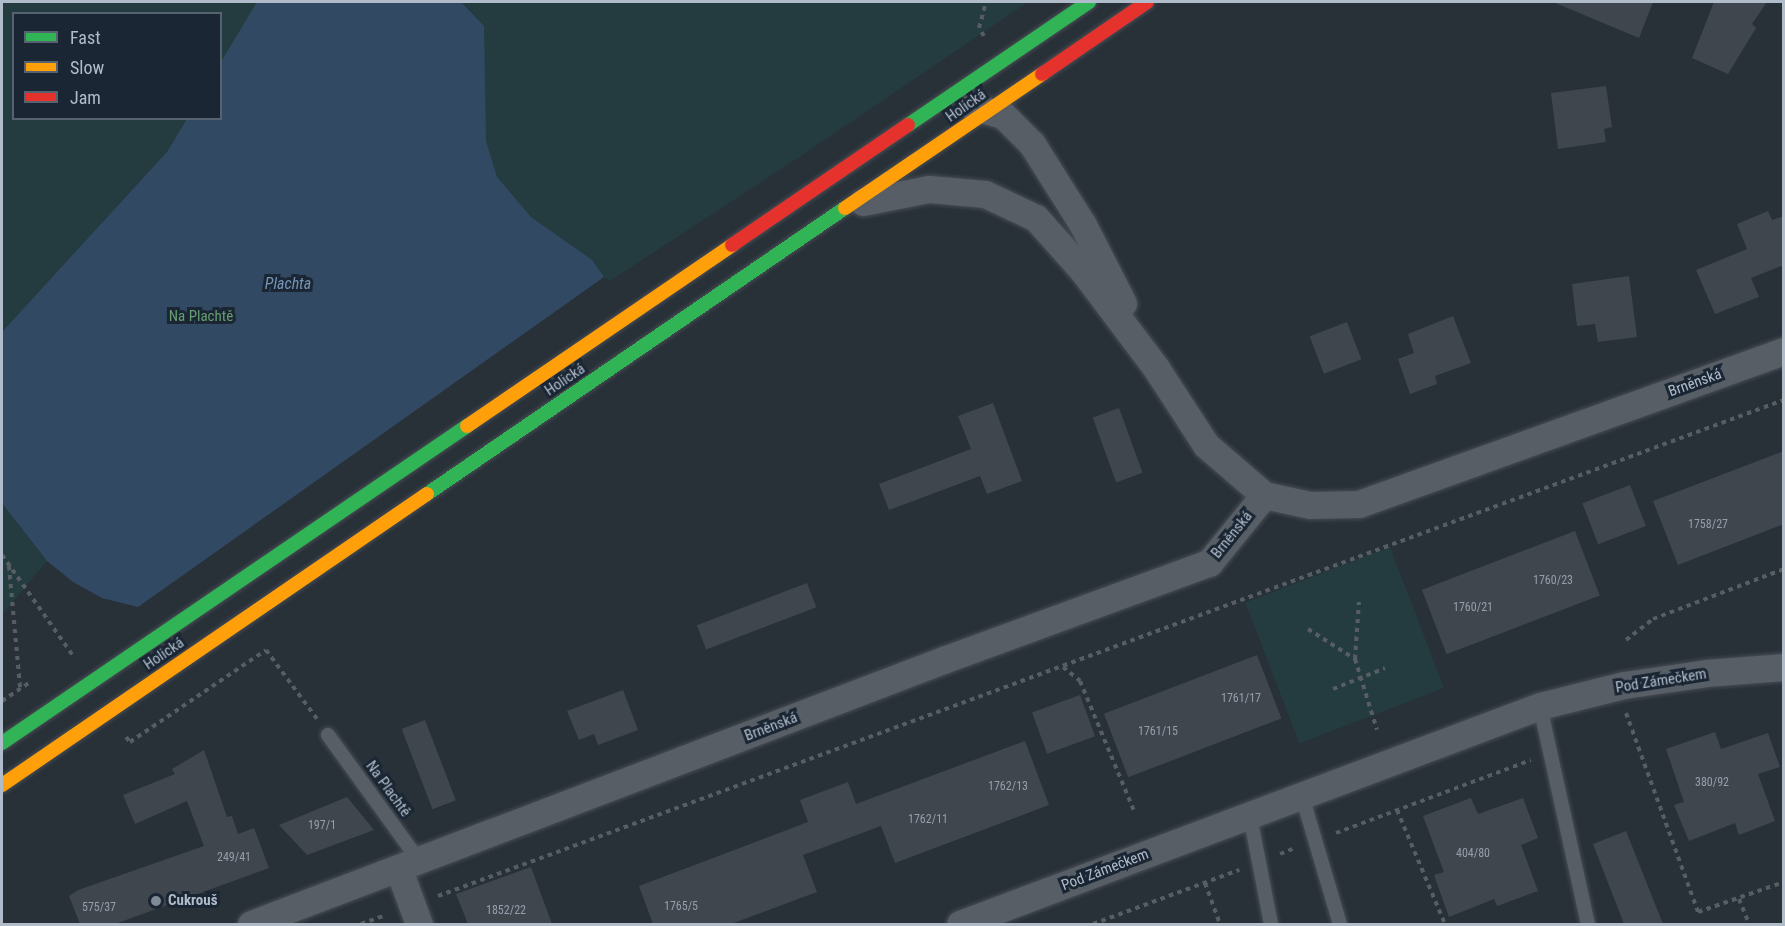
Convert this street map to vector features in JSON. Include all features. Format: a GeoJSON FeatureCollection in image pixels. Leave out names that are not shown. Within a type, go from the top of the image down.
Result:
{"type":"FeatureCollection","features":[{"type":"Feature","properties":{"kind":"main road","name":"Holická"},"geometry":{"type":"LineString","coordinates":[[2,743],[922,113],[1089,2]]}},
{"type":"Feature","properties":{"kind":"main road","name":"Holická"},"geometry":{"type":"LineString","coordinates":[[2,785],[1148,2]]}},
{"type":"Feature","properties":{"kind":"street","name":"Brněnská"},"geometry":{"type":"LineString","coordinates":[[1032,144],[1023,120],[1024,104],[1045,72]]}},
{"type":"Feature","properties":{"kind":"street","name":"Brněnská"},"geometry":{"type":"LineString","coordinates":[[922,113],[967,106],[989,110],[1012,121],[1032,144],[1083,225],[1156,368]]}},
{"type":"Feature","properties":{"kind":"street","name":"Brněnská"},"geometry":{"type":"LineString","coordinates":[[847,207],[873,198],[929,189],[985,194],[1036,218],[1083,271],[1156,368],[1206,444],[1264,495],[1310,505],[1359,504],[1784,351]]}},
{"type":"Feature","properties":{"kind":"street","name":"Brněnská"},"geometry":{"type":"LineString","coordinates":[[252,924],[410,866],[945,659],[1209,563],[1264,495]]}},
{"type":"Feature","properties":{"kind":"street","name":"Pod Zámečkem"},"geometry":{"type":"LineString","coordinates":[[960,924],[1540,706],[1616,687],[1706,673],[1784,667]]}},
{"type":"Feature","properties":{"kind":"street"},"geometry":{"type":"LineString","coordinates":[[410,866],[416,915]]}},
{"type":"Feature","properties":{"kind":"lane"},"geometry":{"type":"LineString","coordinates":[[1540,706],[1588,924]]}},
{"type":"Feature","properties":{"kind":"lane","name":"Na Plachtě"},"geometry":{"type":"LineString","coordinates":[[328,735],[410,866]]}},
{"type":"Feature","properties":{"kind":"lane"},"geometry":{"type":"LineString","coordinates":[[1302,796],[1340,924]]}},
{"type":"Feature","properties":{"kind":"lane"},"geometry":{"type":"LineString","coordinates":[[1250,816],[1271,924]]}},
{"type":"Feature","properties":{"kind":"path"},"geometry":{"type":"LineString","coordinates":[[979,28],[987,2]]}},
{"type":"Feature","properties":{"kind":"path"},"geometry":{"type":"LineString","coordinates":[[361,924],[416,915],[1063,667],[1784,400]]}},
{"type":"Feature","properties":{"kind":"path"},"geometry":{"type":"LineString","coordinates":[[2,555],[76,660]]}},
{"type":"Feature","properties":{"kind":"path"},"geometry":{"type":"LineString","coordinates":[[2,700],[20,688],[9,565]]}},
{"type":"Feature","properties":{"kind":"path"},"geometry":{"type":"LineString","coordinates":[[1626,640],[1653,619],[1784,569]]}},
{"type":"Feature","properties":{"kind":"path"},"geometry":{"type":"LineString","coordinates":[[1359,602],[1355,659],[1377,730]]}},
{"type":"Feature","properties":{"kind":"path"},"geometry":{"type":"LineString","coordinates":[[1308,629],[1355,659]]}},
{"type":"Feature","properties":{"kind":"path"},"geometry":{"type":"LineString","coordinates":[[126,737],[130,742],[266,650],[328,735]]}},
{"type":"Feature","properties":{"kind":"path"},"geometry":{"type":"LineString","coordinates":[[1063,667],[1080,681],[1134,811]]}},
{"type":"Feature","properties":{"kind":"path"},"geometry":{"type":"LineString","coordinates":[[1333,689],[1385,668]]}},
{"type":"Feature","properties":{"kind":"path"},"geometry":{"type":"LineString","coordinates":[[1616,687],[1698,912],[1784,882]]}},
{"type":"Feature","properties":{"kind":"path"},"geometry":{"type":"LineString","coordinates":[[1396,810],[1445,924]]}},
{"type":"Feature","properties":{"kind":"path"},"geometry":{"type":"LineString","coordinates":[[1204,883],[1220,924]]}},
{"type":"Feature","properties":{"kind":"path"},"geometry":{"type":"LineString","coordinates":[[1739,899],[1749,924]]}},
{"type":"Feature","properties":{"kind":"green space","name":"Na Plachtě"},"geometry":{"type":"Polygon","coordinates":[[[2,2],[1028,2],[798,158],[610,281],[604,277],[17,523],[47,561],[2,615],[2,2]]]}},
{"type":"Feature","properties":{"kind":"green space"},"geometry":{"type":"Polygon","coordinates":[[[1390,547],[1444,688],[1299,744],[1245,603],[1390,547]]]}},
{"type":"Feature","properties":{"kind":"water","name":"Plachta"},"geometry":{"type":"Polygon","coordinates":[[[257,2],[461,2],[484,26],[486,141],[497,177],[531,217],[592,260],[604,277],[138,607],[102,598],[73,582],[47,561],[2,503],[2,332],[167,152],[186,120],[222,120],[222,60],[257,2]]]}},
{"type":"Feature","properties":{"kind":"building"},"geometry":{"type":"Polygon","coordinates":[[[1553,2],[1653,2],[1639,38],[1553,2]]]}},
{"type":"Feature","properties":{"kind":"building"},"geometry":{"type":"Polygon","coordinates":[[[1714,2],[1767,2],[1752,24],[1756,28],[1728,74],[1692,58],[1714,2]]]}},
{"type":"Feature","properties":{"kind":"building"},"geometry":{"type":"Polygon","coordinates":[[[1606,86],[1612,127],[1604,129],[1606,142],[1558,149],[1551,93],[1606,86]]]}},
{"type":"Feature","properties":{"kind":"building"},"geometry":{"type":"Polygon","coordinates":[[[1768,211],[1772,220],[1784,216],[1784,265],[1751,278],[1759,297],[1715,314],[1696,270],[1747,249],[1737,224],[1768,211]]]}},
{"type":"Feature","properties":{"kind":"building"},"geometry":{"type":"Polygon","coordinates":[[[1629,276],[1637,337],[1598,342],[1595,324],[1577,326],[1572,284],[1629,276]]]}},
{"type":"Feature","properties":{"kind":"building"},"geometry":{"type":"Polygon","coordinates":[[[1453,316],[1471,363],[1435,376],[1437,384],[1410,394],[1398,359],[1414,353],[1408,334],[1453,316]]]}},
{"type":"Feature","properties":{"kind":"building"},"geometry":{"type":"Polygon","coordinates":[[[1347,322],[1361,359],[1324,374],[1310,336],[1347,322]]]}},
{"type":"Feature","properties":{"kind":"building"},"geometry":{"type":"Polygon","coordinates":[[[993,403],[1022,481],[987,494],[980,476],[889,510],[879,484],[971,449],[958,416],[993,403]]]}},
{"type":"Feature","properties":{"kind":"building"},"geometry":{"type":"Polygon","coordinates":[[[1119,408],[1143,473],[1116,482],[1093,418],[1119,408]]]}},
{"type":"Feature","properties":{"kind":"building"},"geometry":{"type":"Polygon","coordinates":[[[1784,451],[1784,524],[1678,565],[1653,501],[1784,451]]]}},
{"type":"Feature","properties":{"kind":"building"},"geometry":{"type":"Polygon","coordinates":[[[1630,485],[1646,526],[1598,544],[1582,503],[1630,485]]]}},
{"type":"Feature","properties":{"kind":"building"},"geometry":{"type":"Polygon","coordinates":[[[1575,531],[1600,595],[1447,654],[1422,590],[1575,531]]]}},
{"type":"Feature","properties":{"kind":"building"},"geometry":{"type":"Polygon","coordinates":[[[807,583],[816,607],[706,650],[697,625],[807,583]]]}},
{"type":"Feature","properties":{"kind":"building"},"geometry":{"type":"Polygon","coordinates":[[[1257,655],[1281,718],[1128,777],[1104,714],[1257,655]]]}},
{"type":"Feature","properties":{"kind":"building"},"geometry":{"type":"Polygon","coordinates":[[[623,690],[638,730],[598,745],[594,734],[579,740],[567,711],[623,690]]]}},
{"type":"Feature","properties":{"kind":"building"},"geometry":{"type":"Polygon","coordinates":[[[1080,695],[1095,736],[1047,754],[1032,712],[1080,695]]]}},
{"type":"Feature","properties":{"kind":"building"},"geometry":{"type":"Polygon","coordinates":[[[425,720],[456,800],[432,809],[402,729],[425,720]]]}},
{"type":"Feature","properties":{"kind":"building"},"geometry":{"type":"Polygon","coordinates":[[[1715,732],[1721,749],[1768,733],[1780,767],[1758,774],[1775,821],[1739,835],[1735,823],[1689,841],[1674,805],[1684,802],[1666,749],[1715,732]]]}},
{"type":"Feature","properties":{"kind":"building"},"geometry":{"type":"Polygon","coordinates":[[[1025,741],[1049,805],[895,863],[881,826],[803,855],[817,892],[731,924],[653,924],[639,886],[808,822],[800,800],[848,782],[856,804],[1025,741]]]}},
{"type":"Feature","properties":{"kind":"building"},"geometry":{"type":"Polygon","coordinates":[[[204,750],[227,817],[232,816],[238,834],[254,828],[269,868],[115,924],[80,924],[69,896],[78,890],[204,846],[187,801],[135,824],[123,795],[175,774],[172,769],[204,750]]]}},
{"type":"Feature","properties":{"kind":"building"},"geometry":{"type":"Polygon","coordinates":[[[347,797],[374,830],[307,855],[279,825],[347,797]]]}},
{"type":"Feature","properties":{"kind":"building"},"geometry":{"type":"Polygon","coordinates":[[[1471,798],[1478,814],[1523,798],[1538,838],[1521,845],[1538,891],[1497,906],[1494,899],[1449,917],[1434,875],[1444,872],[1423,816],[1471,798]]]}},
{"type":"Feature","properties":{"kind":"building"},"geometry":{"type":"Polygon","coordinates":[[[1626,831],[1663,924],[1624,924],[1593,844],[1626,831]]]}},
{"type":"Feature","properties":{"kind":"building"},"geometry":{"type":"Polygon","coordinates":[[[531,867],[552,924],[468,924],[456,894],[531,867]]]}},
{"type":"Feature","properties":{"kind":"traffic: fast"},"geometry":{"type":"LineString","coordinates":[[908,125],[1089,2]]}},
{"type":"Feature","properties":{"kind":"traffic: fast"},"geometry":{"type":"LineString","coordinates":[[427,494],[845,208]]}},
{"type":"Feature","properties":{"kind":"traffic: fast"},"geometry":{"type":"LineString","coordinates":[[2,743],[467,426]]}},
{"type":"Feature","properties":{"kind":"traffic: slow"},"geometry":{"type":"LineString","coordinates":[[845,208],[1042,74]]}},
{"type":"Feature","properties":{"kind":"traffic: slow"},"geometry":{"type":"LineString","coordinates":[[467,426],[732,245]]}},
{"type":"Feature","properties":{"kind":"traffic: slow"},"geometry":{"type":"LineString","coordinates":[[2,785],[427,494]]}},
{"type":"Feature","properties":{"kind":"traffic: jam"},"geometry":{"type":"LineString","coordinates":[[1042,74],[1147,2]]}},
{"type":"Feature","properties":{"kind":"traffic: jam"},"geometry":{"type":"LineString","coordinates":[[732,245],[908,125]]}},
{"type":"Feature","properties":{"kind":"place","name":"Cukrouš"},"geometry":{"type":"Point","coordinates":[156,901]}}]}
